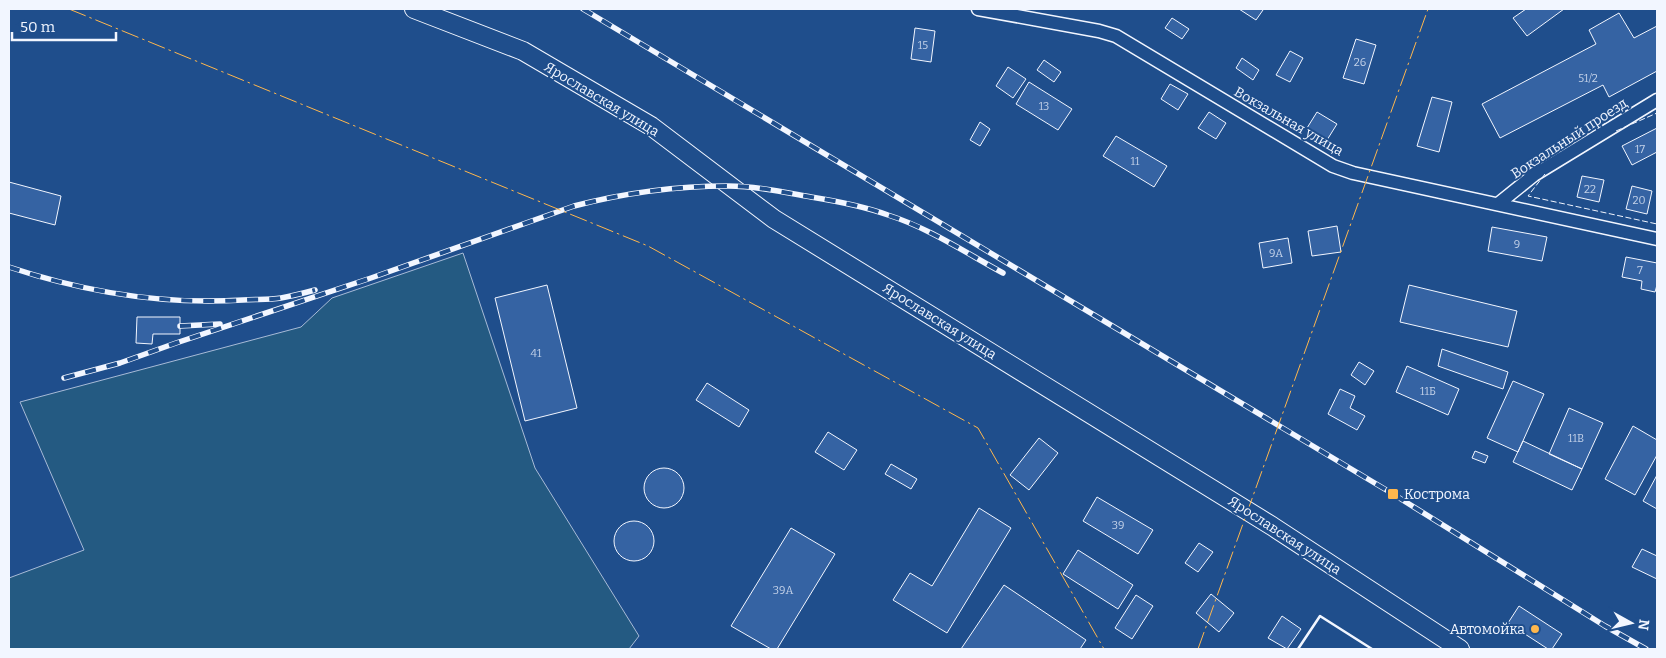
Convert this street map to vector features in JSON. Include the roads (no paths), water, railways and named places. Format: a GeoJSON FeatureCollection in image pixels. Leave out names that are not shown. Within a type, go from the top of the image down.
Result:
{"type":"FeatureCollection","features":[{"type":"Feature","properties":{"kind":"main road","name":"Ярославская улица"},"geometry":{"type":"LineString","coordinates":[[414,9],[523,51],[651,126],[774,219],[1272,526],[1460,649]]}},
{"type":"Feature","properties":{"kind":"street","name":"Вокзальная улица"},"geometry":{"type":"LineString","coordinates":[[978,9],[1099,31],[1116,36],[1333,166],[1354,173],[1657,239]]}},
{"type":"Feature","properties":{"kind":"street","name":"Вокзальный проезд"},"geometry":{"type":"LineString","coordinates":[[1498,204],[1534,175],[1657,100]]}},
{"type":"Feature","properties":{"kind":"railway"},"geometry":{"type":"LineString","coordinates":[[583,9],[1393,494],[1605,626],[1646,649]]}},
{"type":"Feature","properties":{"kind":"railway"},"geometry":{"type":"LineString","coordinates":[[64,378],[120,363],[371,278],[574,206],[612,197],[670,189],[709,186],[748,187],[859,206],[903,220],[947,241],[1003,273]]}},
{"type":"Feature","properties":{"kind":"railway"},"geometry":{"type":"LineString","coordinates":[[9,267],[95,290],[154,298],[213,301],[272,299],[315,290]]}},
{"type":"Feature","properties":{"kind":"railway"},"geometry":{"type":"LineString","coordinates":[[180,326],[220,324]]}},
{"type":"Feature","properties":{"kind":"place","name":"Кострома"},"geometry":{"type":"Point","coordinates":[1393,494]}},
{"type":"Feature","properties":{"kind":"place","name":"Автомойка"},"geometry":{"type":"Point","coordinates":[1535,629]}}]}
